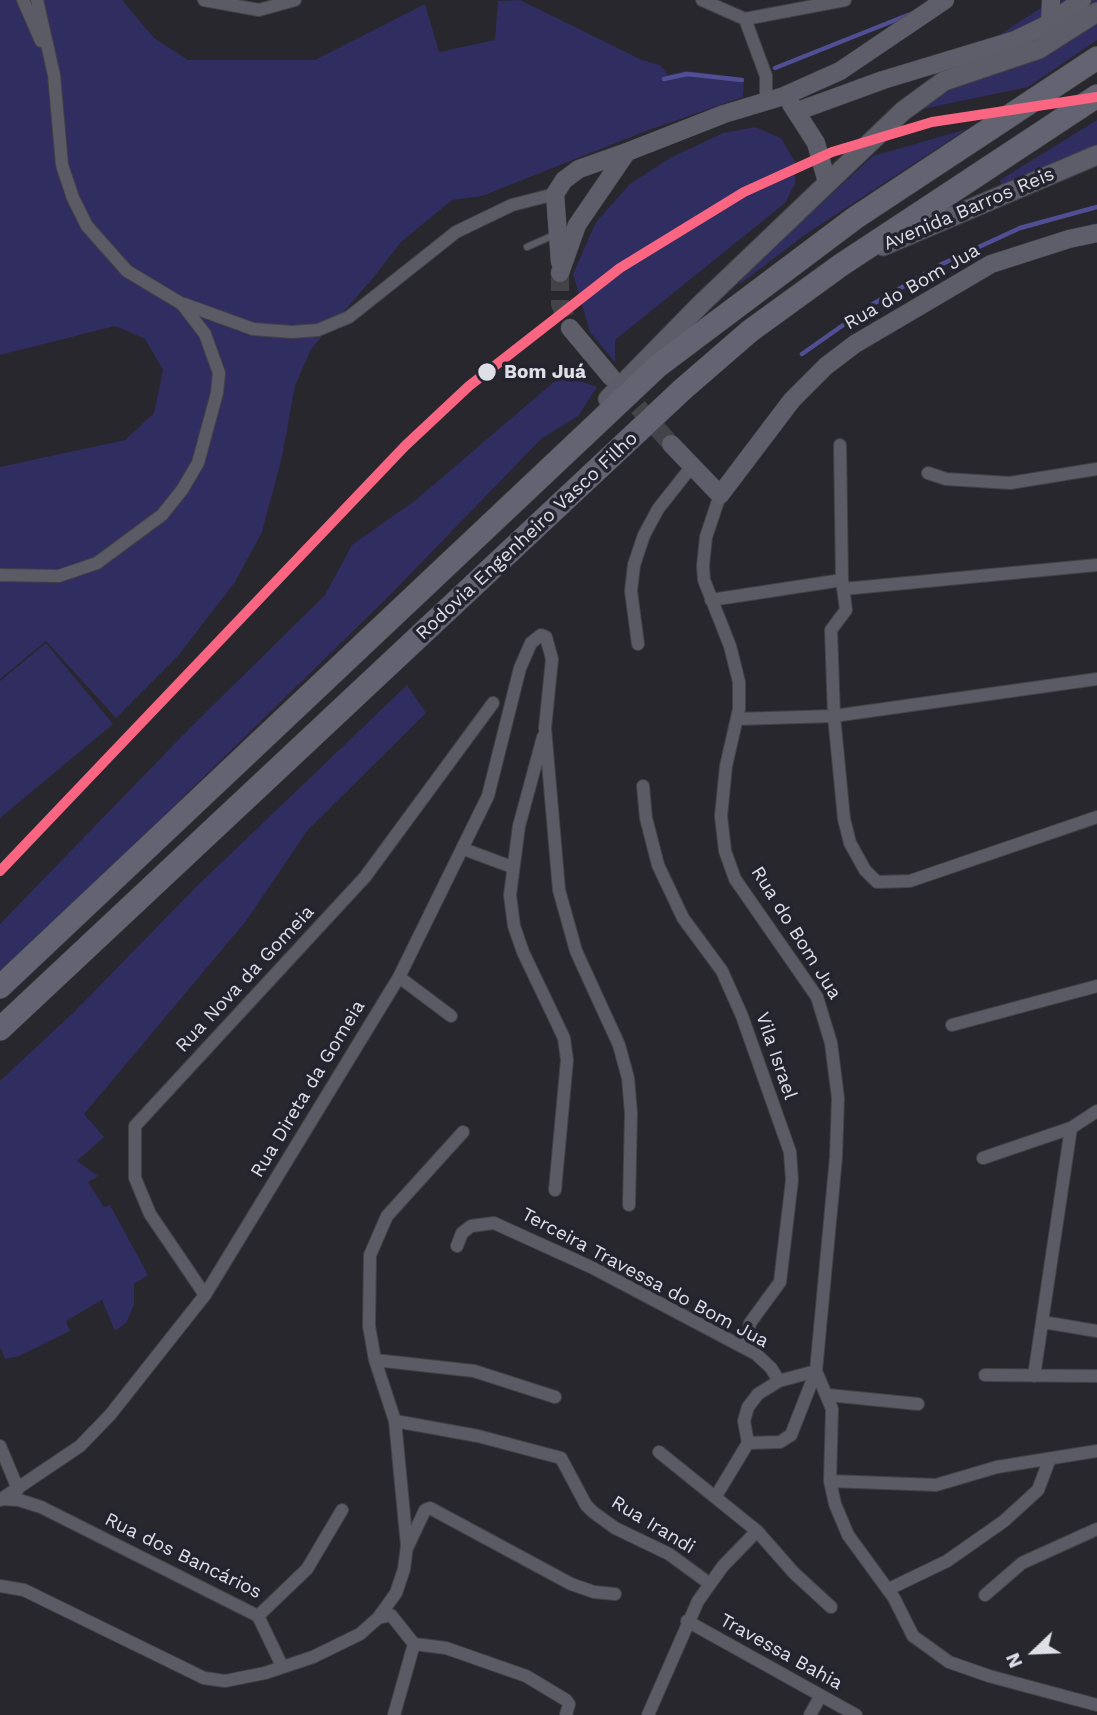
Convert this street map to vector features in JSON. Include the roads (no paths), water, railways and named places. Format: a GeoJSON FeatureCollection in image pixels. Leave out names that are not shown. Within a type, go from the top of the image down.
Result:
{"type":"FeatureCollection","features":[{"type":"Feature","properties":{"kind":"highway","name":"Rodovia Engenheiro Vasco Filho"},"geometry":{"type":"LineString","coordinates":[[0,987],[659,366],[855,218],[1097,58]]}},
{"type":"Feature","properties":{"kind":"highway","name":"Rodovia Engenheiro Vasco Filho"},"geometry":{"type":"LineString","coordinates":[[0,1029],[682,389],[750,331],[841,265],[1097,96]]}},
{"type":"Feature","properties":{"kind":"main road"},"geometry":{"type":"LineString","coordinates":[[550,466],[645,360],[902,111],[944,81],[1040,49],[1097,12]]}},
{"type":"Feature","properties":{"kind":"main road","name":"Avenida Barros Reis"},"geometry":{"type":"LineString","coordinates":[[841,265],[1097,155]]}},
{"type":"Feature","properties":{"kind":"street"},"geometry":{"type":"LineString","coordinates":[[23,0],[49,57]]}},
{"type":"Feature","properties":{"kind":"street"},"geometry":{"type":"LineString","coordinates":[[37,0],[49,57],[62,165],[73,198],[87,226],[127,271],[182,304],[253,329],[292,332],[318,330],[349,317],[456,232],[512,205],[555,194]]}},
{"type":"Feature","properties":{"kind":"street"},"geometry":{"type":"LineString","coordinates":[[212,1],[259,10],[295,0]]}},
{"type":"Feature","properties":{"kind":"street"},"geometry":{"type":"LineString","coordinates":[[702,0],[745,19],[845,0]]}},
{"type":"Feature","properties":{"kind":"street"},"geometry":{"type":"LineString","coordinates":[[627,152],[577,225],[560,271],[555,194],[564,180],[579,169],[724,114],[784,96],[841,71],[945,0]]}},
{"type":"Feature","properties":{"kind":"street"},"geometry":{"type":"LineString","coordinates":[[1050,23],[1051,0]]}},
{"type":"Feature","properties":{"kind":"street"},"geometry":{"type":"LineString","coordinates":[[798,111],[883,80],[1015,40],[1050,23],[1082,0]]}},
{"type":"Feature","properties":{"kind":"street"},"geometry":{"type":"LineString","coordinates":[[745,19],[765,76],[766,102]]}},
{"type":"Feature","properties":{"kind":"street"},"geometry":{"type":"LineString","coordinates":[[765,76],[798,111],[816,143],[827,182]]}},
{"type":"Feature","properties":{"kind":"street","name":"Rua do Bom Jua"},"geometry":{"type":"LineString","coordinates":[[748,1443],[780,1442],[791,1435],[816,1371],[836,1157],[838,1098],[831,1043],[817,997],[735,879],[725,851],[721,816],[740,696],[735,664],[704,580],[703,552],[720,495],[792,400],[826,366],[855,344],[991,264],[1069,239],[1097,233]]}},
{"type":"Feature","properties":{"kind":"street"},"geometry":{"type":"LineString","coordinates":[[0,575],[59,576],[97,563],[162,515],[182,490],[205,443],[218,393],[219,373],[205,334],[182,304]]}},
{"type":"Feature","properties":{"kind":"street"},"geometry":{"type":"LineString","coordinates":[[570,328],[611,377]]}},
{"type":"Feature","properties":{"kind":"street"},"geometry":{"type":"LineString","coordinates":[[671,444],[720,495]]}},
{"type":"Feature","properties":{"kind":"street"},"geometry":{"type":"LineString","coordinates":[[840,445],[846,610],[831,630],[834,716],[844,819],[850,843],[865,870],[877,882],[910,881],[1097,817]]}},
{"type":"Feature","properties":{"kind":"street"},"geometry":{"type":"LineString","coordinates":[[638,644],[631,591],[634,565],[644,535],[658,509],[692,466]]}},
{"type":"Feature","properties":{"kind":"street"},"geometry":{"type":"LineString","coordinates":[[928,473],[946,479],[1010,483],[1097,469]]}},
{"type":"Feature","properties":{"kind":"street"},"geometry":{"type":"LineString","coordinates":[[710,600],[843,584],[1097,565]]}},
{"type":"Feature","properties":{"kind":"street","name":"Rua Direta da Gomeia"},"geometry":{"type":"LineString","coordinates":[[1,1500],[80,1446],[110,1415],[205,1295],[399,977],[488,796],[520,668],[531,643],[541,635],[546,637],[551,649],[552,673],[545,728]]}},
{"type":"Feature","properties":{"kind":"street"},"geometry":{"type":"LineString","coordinates":[[737,719],[834,716],[1097,679]]}},
{"type":"Feature","properties":{"kind":"street","name":"Rua Nova da Gomeia"},"geometry":{"type":"LineString","coordinates":[[205,1295],[150,1214],[135,1178],[135,1126],[365,877],[493,703]]}},
{"type":"Feature","properties":{"kind":"street"},"geometry":{"type":"LineString","coordinates":[[545,728],[519,826],[510,895],[514,926],[523,952],[564,1038],[566,1060],[555,1190]]}},
{"type":"Feature","properties":{"kind":"street"},"geometry":{"type":"LineString","coordinates":[[545,728],[559,890],[576,951],[619,1045],[628,1078],[631,1113],[629,1205]]}},
{"type":"Feature","properties":{"kind":"street","name":"Vila Israel"},"geometry":{"type":"LineString","coordinates":[[643,786],[646,818],[658,865],[683,918],[722,971],[742,1016],[790,1152],[792,1180],[780,1282],[750,1323],[745,1348]]}},
{"type":"Feature","properties":{"kind":"street"},"geometry":{"type":"LineString","coordinates":[[469,851],[512,867]]}},
{"type":"Feature","properties":{"kind":"street"},"geometry":{"type":"LineString","coordinates":[[399,977],[451,1016]]}},
{"type":"Feature","properties":{"kind":"street"},"geometry":{"type":"LineString","coordinates":[[951,1025],[1097,986]]}},
{"type":"Feature","properties":{"kind":"street"},"geometry":{"type":"LineString","coordinates":[[983,1158],[1071,1128],[1097,1111]]}},
{"type":"Feature","properties":{"kind":"street"},"geometry":{"type":"LineString","coordinates":[[1034,1376],[1071,1128]]}},
{"type":"Feature","properties":{"kind":"street"},"geometry":{"type":"LineString","coordinates":[[0,1586],[24,1590],[204,1678],[225,1681],[282,1666],[339,1646],[360,1634],[378,1618],[396,1593],[404,1569],[407,1546],[395,1421],[375,1360],[367,1299],[370,1255],[387,1216],[463,1132]]}},
{"type":"Feature","properties":{"kind":"street","name":"Terceira Travessa do Bom Jua"},"geometry":{"type":"LineString","coordinates":[[457,1246],[462,1233],[471,1226],[494,1223],[582,1263],[745,1348],[765,1361],[779,1381]]}},
{"type":"Feature","properties":{"kind":"street"},"geometry":{"type":"LineString","coordinates":[[1043,1322],[1097,1331]]}},
{"type":"Feature","properties":{"kind":"street"},"geometry":{"type":"LineString","coordinates":[[375,1360],[474,1371],[555,1396]]}},
{"type":"Feature","properties":{"kind":"street"},"geometry":{"type":"LineString","coordinates":[[716,1496],[748,1443],[744,1422],[748,1407],[758,1394],[779,1381],[816,1371],[832,1409],[830,1481],[848,1535],[865,1561],[889,1589],[913,1636],[942,1658],[989,1676],[1097,1705]]}},
{"type":"Feature","properties":{"kind":"street"},"geometry":{"type":"LineString","coordinates":[[985,1375],[1097,1376]]}},
{"type":"Feature","properties":{"kind":"street"},"geometry":{"type":"LineString","coordinates":[[828,1395],[918,1404]]}},
{"type":"Feature","properties":{"kind":"street","name":"Rua Irandi"},"geometry":{"type":"LineString","coordinates":[[395,1421],[478,1436],[561,1458],[586,1505],[593,1512],[615,1528],[669,1554],[710,1584]]}},
{"type":"Feature","properties":{"kind":"street"},"geometry":{"type":"LineString","coordinates":[[0,1446],[18,1489]]}},
{"type":"Feature","properties":{"kind":"street"},"geometry":{"type":"LineString","coordinates":[[830,1481],[936,1485],[997,1467],[1049,1461],[1097,1451]]}},
{"type":"Feature","properties":{"kind":"street"},"geometry":{"type":"LineString","coordinates":[[659,1452],[757,1531],[794,1573],[831,1607]]}},
{"type":"Feature","properties":{"kind":"street"},"geometry":{"type":"LineString","coordinates":[[889,1589],[947,1561],[1004,1521],[1038,1490],[1049,1461]]}},
{"type":"Feature","properties":{"kind":"street","name":"Rua dos Bancários"},"geometry":{"type":"LineString","coordinates":[[1,1500],[19,1500],[41,1507],[258,1616],[307,1569],[342,1510]]}},
{"type":"Feature","properties":{"kind":"street"},"geometry":{"type":"LineString","coordinates":[[407,1546],[426,1508],[430,1508],[571,1584],[594,1592],[615,1594]]}},
{"type":"Feature","properties":{"kind":"street"},"geometry":{"type":"LineString","coordinates":[[985,1595],[1022,1563],[1097,1529]]}},
{"type":"Feature","properties":{"kind":"street"},"geometry":{"type":"LineString","coordinates":[[648,1715],[687,1621],[710,1584],[757,1531]]}},
{"type":"Feature","properties":{"kind":"street"},"geometry":{"type":"LineString","coordinates":[[378,1618],[391,1615],[414,1644],[446,1648],[526,1676],[568,1710]]}},
{"type":"Feature","properties":{"kind":"street"},"geometry":{"type":"LineString","coordinates":[[258,1616],[282,1666]]}},
{"type":"Feature","properties":{"kind":"street","name":"Travessa Bahia"},"geometry":{"type":"LineString","coordinates":[[687,1621],[856,1715]]}},
{"type":"Feature","properties":{"kind":"street"},"geometry":{"type":"LineString","coordinates":[[394,1715],[414,1644]]}},
{"type":"Feature","properties":{"kind":"street"},"geometry":{"type":"LineString","coordinates":[[810,1715],[820,1697]]}},
{"type":"Feature","properties":{"kind":"lane"},"geometry":{"type":"LineString","coordinates":[[527,247],[577,225]]}},
{"type":"Feature","properties":{"kind":"waterway"},"geometry":{"type":"LineString","coordinates":[[775,68],[913,13]]}},
{"type":"Feature","properties":{"kind":"waterway"},"geometry":{"type":"LineString","coordinates":[[664,79],[687,74],[742,80]]}},
{"type":"Feature","properties":{"kind":"waterway"},"geometry":{"type":"LineString","coordinates":[[802,354],[873,304],[942,264],[1020,228],[1097,207]]}},
{"type":"Feature","properties":{"kind":"tunnel"},"geometry":{"type":"LineString","coordinates":[[560,273],[560,304],[570,328]]}},
{"type":"Feature","properties":{"kind":"tunnel"},"geometry":{"type":"LineString","coordinates":[[620,387],[671,444]]}},
{"type":"Feature","properties":{"kind":"place","name":"Bom Juá"},"geometry":{"type":"Point","coordinates":[487,372]}}]}
